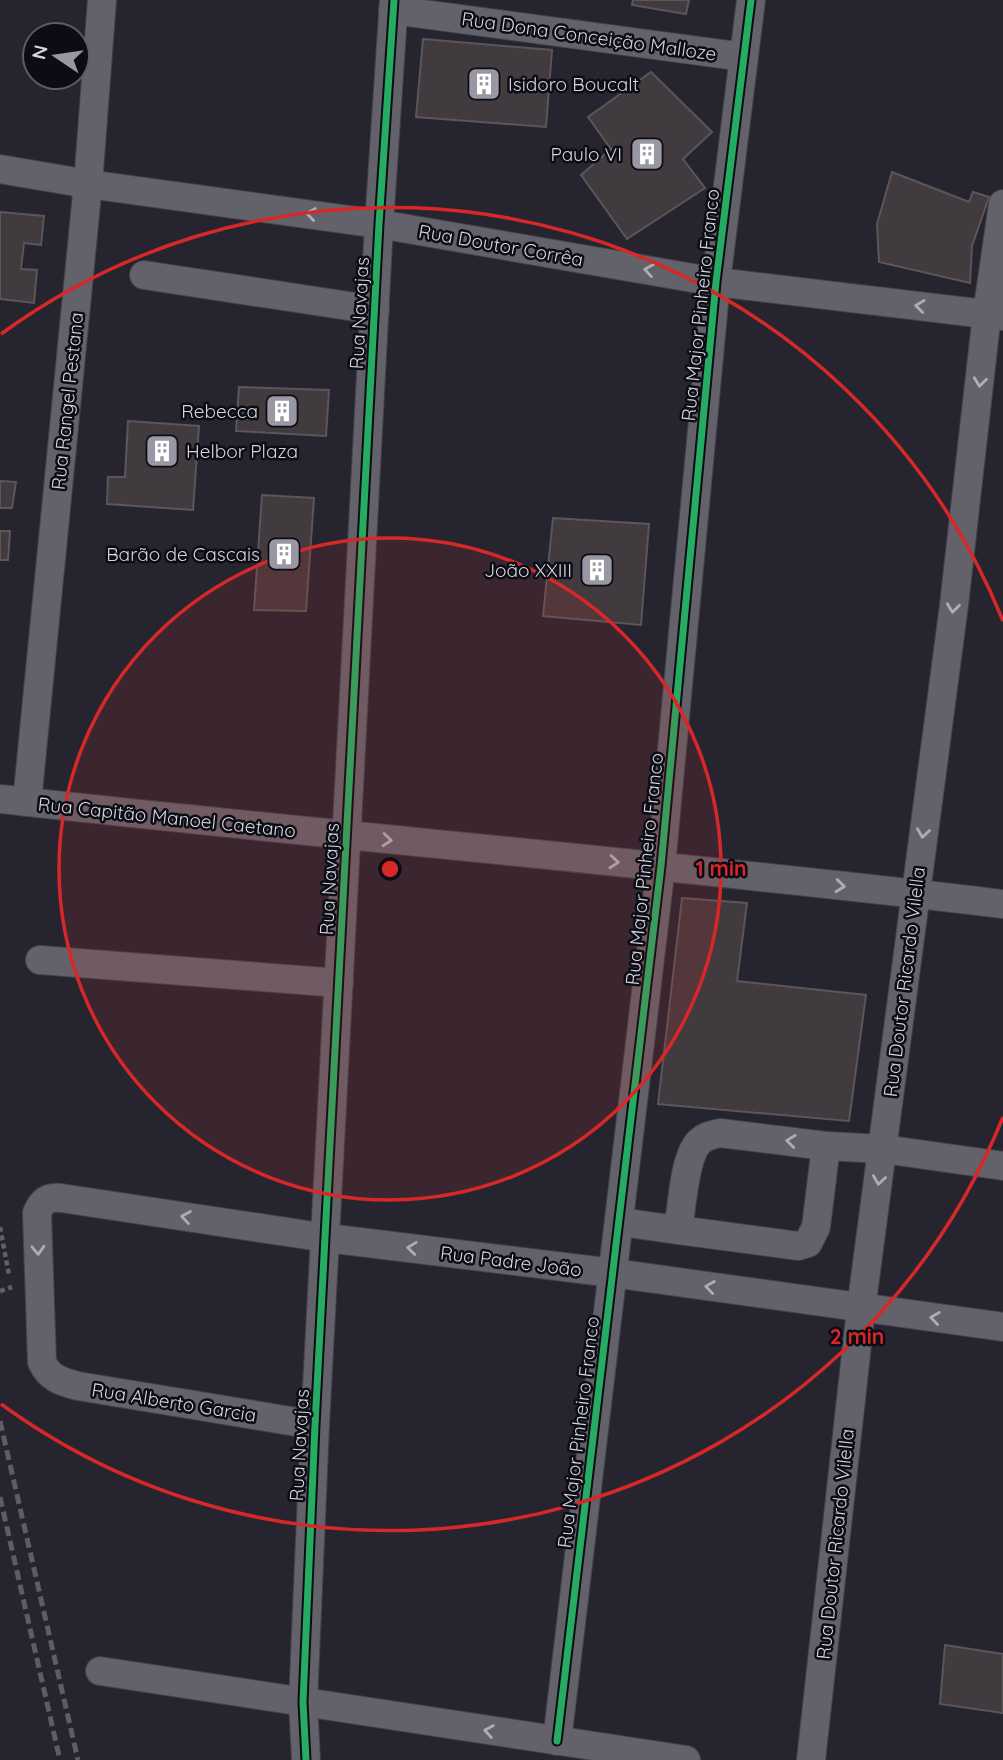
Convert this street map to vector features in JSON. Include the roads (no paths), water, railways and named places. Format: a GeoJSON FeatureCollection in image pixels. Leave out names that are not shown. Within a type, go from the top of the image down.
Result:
{"type":"FeatureCollection","features":[{"type":"Feature","properties":{"kind":"street","name":"Rua Rangel Pestana"},"geometry":{"type":"LineString","coordinates":[[13,800],[88,184],[102,0]]}},
{"type":"Feature","properties":{"kind":"street","name":"Rua Major Pinheiro Franco"},"geometry":{"type":"LineString","coordinates":[[557,1741],[662,866],[716,282],[751,0]]}},
{"type":"Feature","properties":{"kind":"street","name":"Rua Dona Conceição Malloze"},"geometry":{"type":"LineString","coordinates":[[393,5],[744,57]]}},
{"type":"Feature","properties":{"kind":"street","name":"Rua Navajas"},"geometry":{"type":"LineString","coordinates":[[306,1760],[303,1702],[315,1425],[393,5]]}},
{"type":"Feature","properties":{"kind":"street","name":"Rua Doutor Corrêa"},"geometry":{"type":"LineString","coordinates":[[0,169],[88,184],[379,223],[716,282],[995,315]]}},
{"type":"Feature","properties":{"kind":"street","name":"Rua Doutor Ricardo Vilella"},"geometry":{"type":"LineString","coordinates":[[811,1760],[862,1309],[915,894],[995,315],[1003,204]]}},
{"type":"Feature","properties":{"kind":"street"},"geometry":{"type":"LineString","coordinates":[[144,275],[375,310]]}},
{"type":"Feature","properties":{"kind":"street","name":"Rua Capitão Manoel Caetano"},"geometry":{"type":"LineString","coordinates":[[13,800],[662,866],[1003,904]]}},
{"type":"Feature","properties":{"kind":"street"},"geometry":{"type":"LineString","coordinates":[[40,960],[339,983]]}},
{"type":"Feature","properties":{"kind":"street"},"geometry":{"type":"LineString","coordinates":[[678,1230],[691,1153],[698,1142],[707,1136],[733,1134],[826,1146],[883,1149],[1003,1166]]}},
{"type":"Feature","properties":{"kind":"street"},"geometry":{"type":"LineString","coordinates":[[620,1222],[798,1246],[808,1242],[816,1227],[826,1146]]}},
{"type":"Feature","properties":{"kind":"street","name":"Rua Padre João"},"geometry":{"type":"LineString","coordinates":[[42,1362],[37,1213],[41,1203],[47,1199],[61,1198],[327,1238],[613,1273],[1003,1327]]}},
{"type":"Feature","properties":{"kind":"street","name":"Rua Alberto Garcia"},"geometry":{"type":"LineString","coordinates":[[42,1362],[46,1372],[62,1382],[78,1386],[315,1425]]}},
{"type":"Feature","properties":{"kind":"street"},"geometry":{"type":"LineString","coordinates":[[100,1671],[686,1760]]}},
{"type":"Feature","properties":{"kind":"railway"},"geometry":{"type":"LineString","coordinates":[[0,1421],[78,1760]]}},
{"type":"Feature","properties":{"kind":"railway"},"geometry":{"type":"LineString","coordinates":[[0,1497],[60,1760]]}},
{"type":"Feature","properties":{"kind":"place","name":"Isidoro Boucalt"},"geometry":{"type":"Point","coordinates":[484,84]}},
{"type":"Feature","properties":{"kind":"place","name":"Paulo VI"},"geometry":{"type":"Point","coordinates":[647,154]}},
{"type":"Feature","properties":{"kind":"place","name":"Rebecca"},"geometry":{"type":"Point","coordinates":[282,411]}},
{"type":"Feature","properties":{"kind":"place","name":"Helbor Plaza"},"geometry":{"type":"Point","coordinates":[162,451]}},
{"type":"Feature","properties":{"kind":"place","name":"Barão de Cascais"},"geometry":{"type":"Point","coordinates":[284,554]}},
{"type":"Feature","properties":{"kind":"place","name":"João XXIII"},"geometry":{"type":"Point","coordinates":[597,570]}}]}
